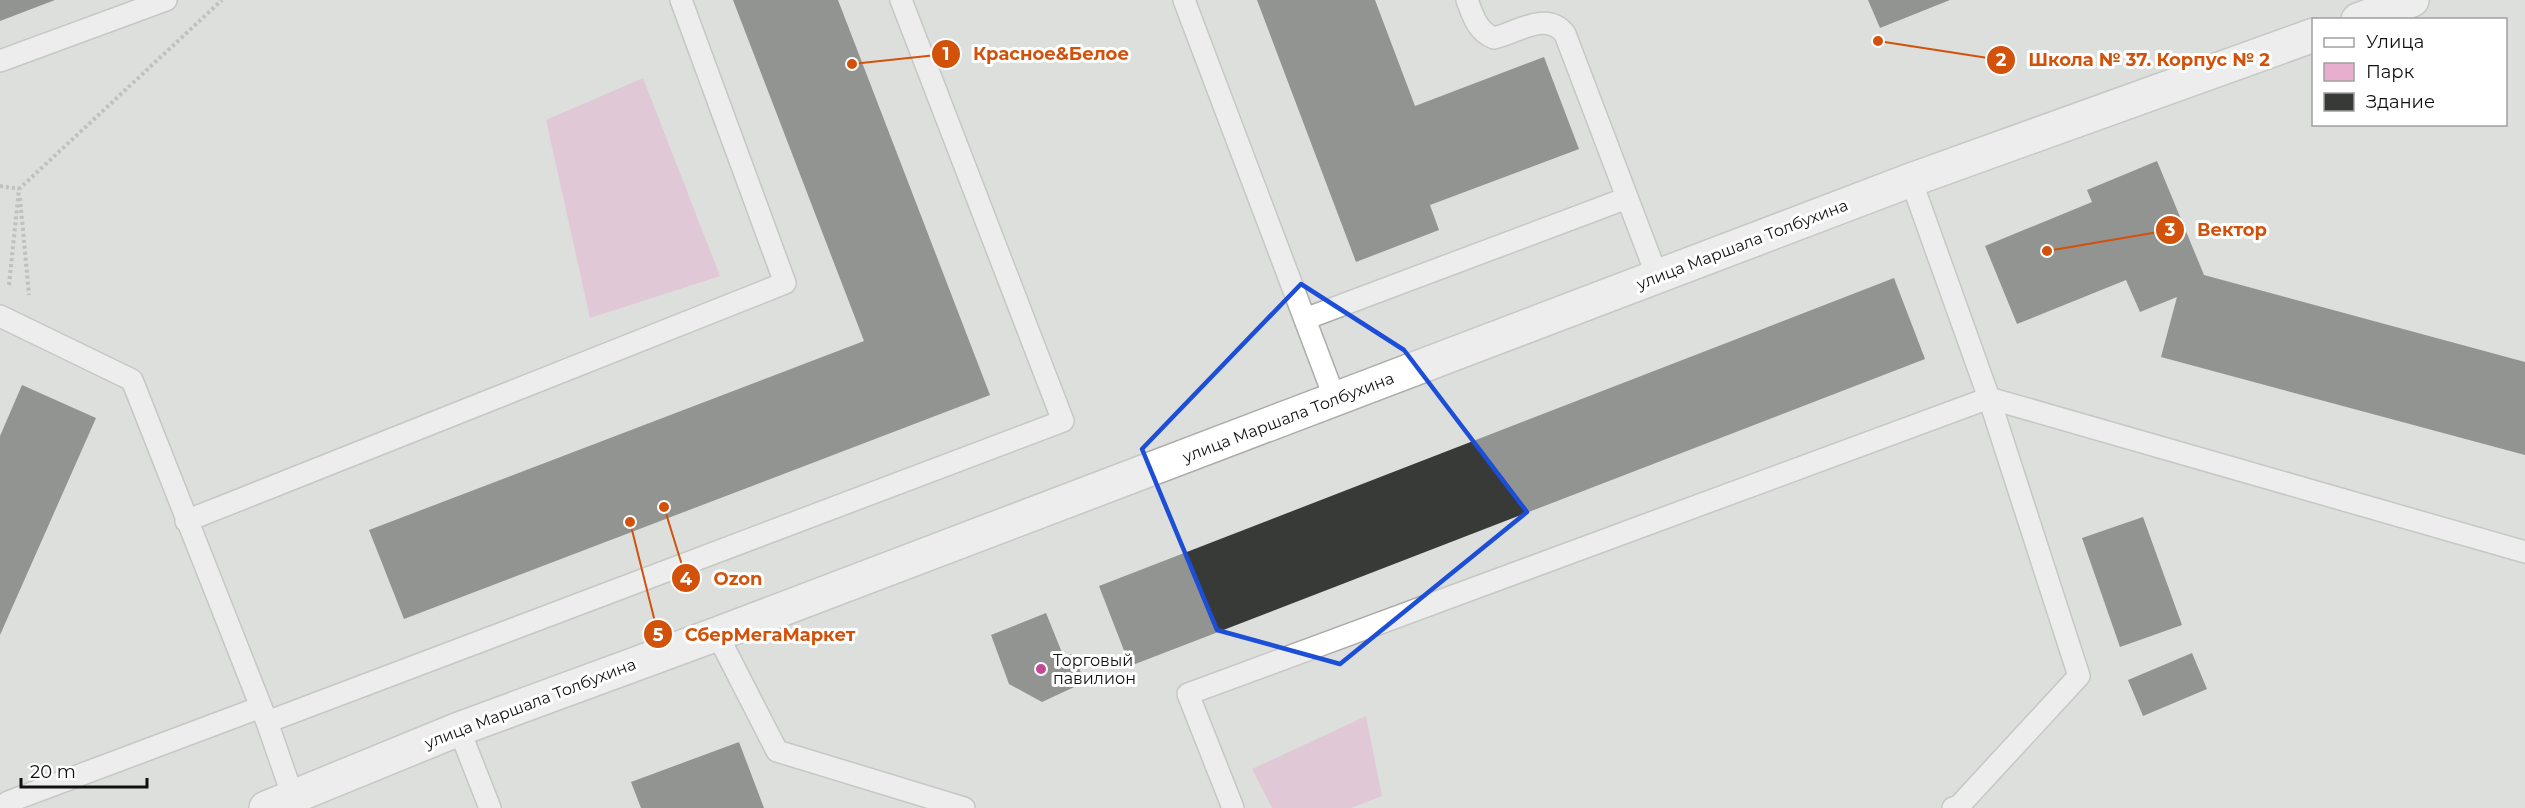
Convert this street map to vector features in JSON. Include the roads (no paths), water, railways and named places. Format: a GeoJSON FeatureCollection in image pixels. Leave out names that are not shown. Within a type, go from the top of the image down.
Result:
{"type":"FeatureCollection","features":[{"type":"Feature","properties":{"kind":"street"},"geometry":{"type":"LineString","coordinates":[[2363,18],[2412,0]]}},
{"type":"Feature","properties":{"kind":"street","name":"улица Маршала Толбухина"},"geometry":{"type":"LineString","coordinates":[[280,802],[459,729],[717,634],[1911,180],[2312,35]]}},
{"type":"Feature","properties":{"kind":"lane"},"geometry":{"type":"LineString","coordinates":[[0,61],[166,0]]}},
{"type":"Feature","properties":{"kind":"lane"},"geometry":{"type":"LineString","coordinates":[[186,521],[785,284],[681,0]]}},
{"type":"Feature","properties":{"kind":"lane"},"geometry":{"type":"LineString","coordinates":[[3,808],[8,802],[264,714],[1063,421],[901,0]]}},
{"type":"Feature","properties":{"kind":"lane"},"geometry":{"type":"LineString","coordinates":[[1184,0],[1335,399]]}},
{"type":"Feature","properties":{"kind":"lane"},"geometry":{"type":"LineString","coordinates":[[1467,0],[1475,22],[1484,34],[1494,38],[1541,22],[1551,22],[1560,26],[1657,276]]}},
{"type":"Feature","properties":{"kind":"lane"},"geometry":{"type":"LineString","coordinates":[[1911,180],[1989,398],[2079,676],[1959,806],[1953,808]]}},
{"type":"Feature","properties":{"kind":"lane"},"geometry":{"type":"LineString","coordinates":[[1305,319],[1627,198]]}},
{"type":"Feature","properties":{"kind":"lane"},"geometry":{"type":"LineString","coordinates":[[3,317],[132,380],[264,714],[280,802]]}},
{"type":"Feature","properties":{"kind":"lane"},"geometry":{"type":"LineString","coordinates":[[1233,808],[1188,694],[1989,398],[2525,552]]}},
{"type":"Feature","properties":{"kind":"lane"},"geometry":{"type":"LineString","coordinates":[[717,634],[777,751],[964,808]]}},
{"type":"Feature","properties":{"kind":"lane"},"geometry":{"type":"LineString","coordinates":[[459,729],[490,808]]}},
{"type":"Feature","properties":{"kind":"place","name":"Школа № 37. Корпус № 2"},"geometry":{"type":"Point","coordinates":[1878,41]}},
{"type":"Feature","properties":{"kind":"place","name":"Красное&Белое"},"geometry":{"type":"Point","coordinates":[852,64]}},
{"type":"Feature","properties":{"kind":"place","name":"Вектор"},"geometry":{"type":"Point","coordinates":[2047,251]}},
{"type":"Feature","properties":{"kind":"place","name":"Ozon"},"geometry":{"type":"Point","coordinates":[664,507]}},
{"type":"Feature","properties":{"kind":"place","name":"СберМегаМаркет"},"geometry":{"type":"Point","coordinates":[630,522]}},
{"type":"Feature","properties":{"kind":"place","name":"Торговый павилион"},"geometry":{"type":"Point","coordinates":[1041,669]}}]}
